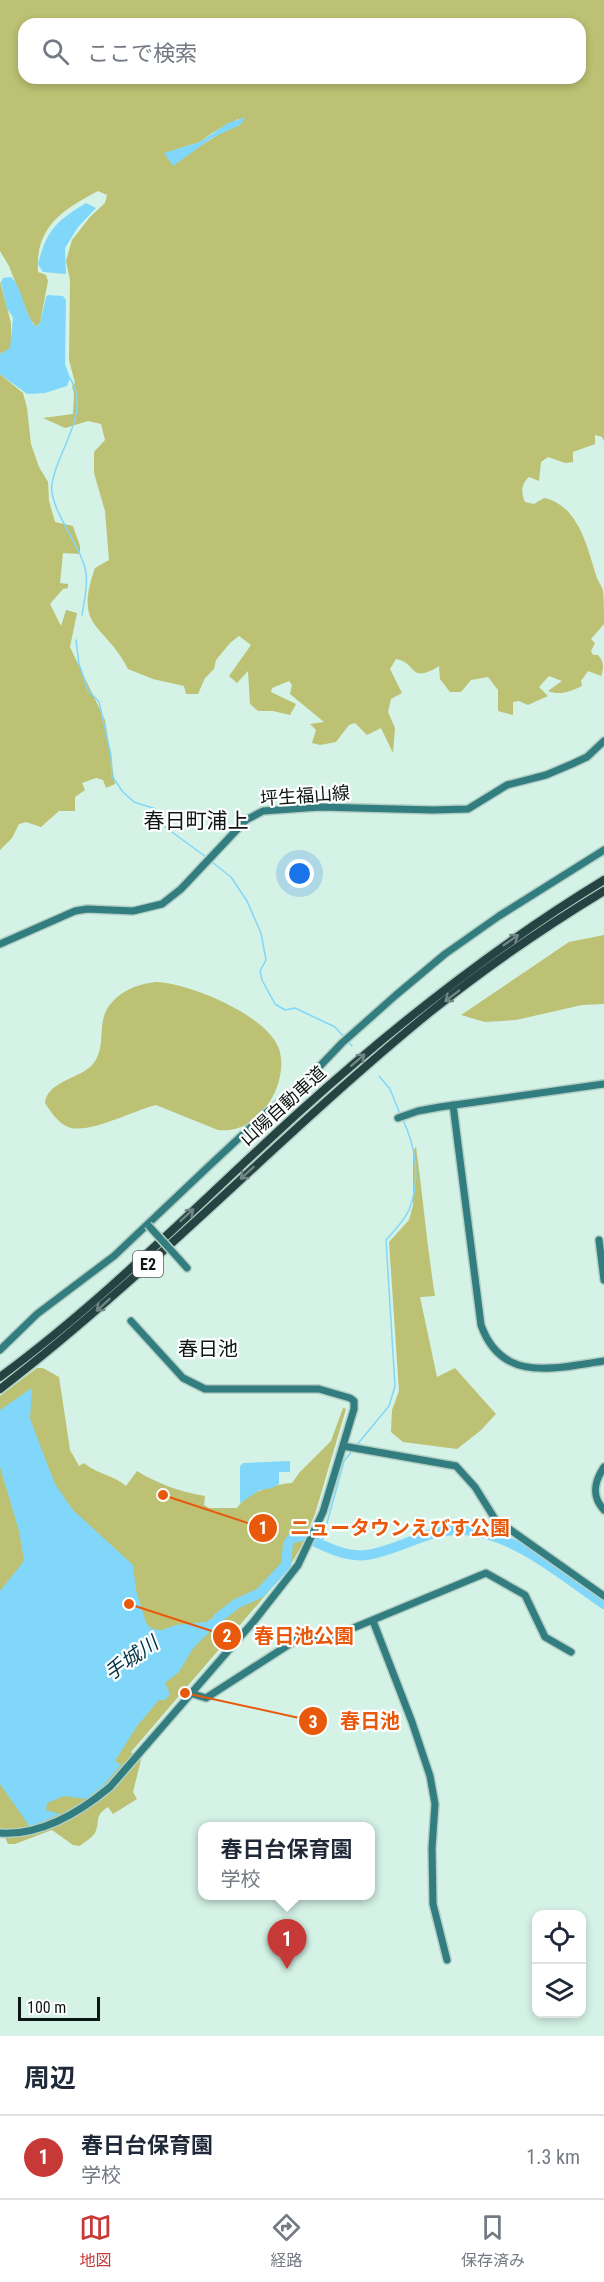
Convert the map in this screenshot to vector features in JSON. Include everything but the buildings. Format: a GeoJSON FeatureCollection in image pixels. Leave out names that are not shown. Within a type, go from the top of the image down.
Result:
{"type":"FeatureCollection","features":[{"type":"Feature","properties":{"kind":"highway","name":"山陽自動車道"},"geometry":{"type":"LineString","coordinates":[[0,1377],[95,1300],[298,1113],[441,991],[529,927],[604,880]]}},
{"type":"Feature","properties":{"kind":"highway","name":"山陽自動車道"},"geometry":{"type":"LineString","coordinates":[[0,1389],[101,1307],[300,1125],[430,1012],[507,954],[604,891]]}},
{"type":"Feature","properties":{"kind":"street","name":"坪生福山線"},"geometry":{"type":"LineString","coordinates":[[0,944],[75,911],[87,909],[133,911],[162,904],[181,889],[246,820],[263,811],[320,807],[468,809],[507,785],[546,775],[587,757],[604,741]]}},
{"type":"Feature","properties":{"kind":"street"},"geometry":{"type":"LineString","coordinates":[[0,1350],[25,1324],[114,1256],[268,1111],[297,1090],[347,1038],[445,954],[499,916],[604,850]]}},
{"type":"Feature","properties":{"kind":"street"},"geometry":{"type":"LineString","coordinates":[[400,1117],[418,1111],[453,1105],[604,1084]]}},
{"type":"Feature","properties":{"kind":"street"},"geometry":{"type":"LineString","coordinates":[[453,1105],[481,1325],[485,1335],[495,1351],[518,1366],[537,1369],[604,1361]]}},
{"type":"Feature","properties":{"kind":"street"},"geometry":{"type":"LineString","coordinates":[[148,1225],[187,1268]]}},
{"type":"Feature","properties":{"kind":"street"},"geometry":{"type":"LineString","coordinates":[[599,1240],[604,1280]]}},
{"type":"Feature","properties":{"kind":"street"},"geometry":{"type":"LineString","coordinates":[[0,1833],[18,1834],[52,1824],[89,1805],[110,1786],[254,1621],[298,1565],[315,1532],[350,1447],[354,1405],[350,1398],[319,1389],[205,1389],[183,1378],[131,1321]]}},
{"type":"Feature","properties":{"kind":"street"},"geometry":{"type":"LineString","coordinates":[[350,1447],[456,1466],[476,1486],[495,1519],[604,1596]]}},
{"type":"Feature","properties":{"kind":"street"},"geometry":{"type":"LineString","coordinates":[[604,1467],[595,1490],[595,1497],[604,1509]]}},
{"type":"Feature","properties":{"kind":"street"},"geometry":{"type":"LineString","coordinates":[[190,1693],[206,1698],[296,1640],[334,1636],[486,1573],[525,1595],[545,1636],[571,1652]]}},
{"type":"Feature","properties":{"kind":"street"},"geometry":{"type":"LineString","coordinates":[[373,1621],[430,1776],[435,1804],[432,1848],[433,1904],[447,1960]]}},
{"type":"Feature","properties":{"kind":"green space"},"geometry":{"type":"Polygon","coordinates":[[[0,0],[604,0],[604,441],[602,437],[595,435],[595,444],[573,452],[573,462],[565,463],[548,457],[541,462],[539,481],[529,477],[524,483],[522,492],[525,502],[534,504],[544,498],[556,502],[573,518],[585,540],[603,591],[604,624],[591,639],[595,643],[591,651],[593,655],[598,655],[602,662],[601,676],[588,671],[581,681],[582,686],[557,693],[548,691],[562,681],[549,676],[539,687],[548,696],[528,705],[519,701],[513,702],[513,715],[498,711],[498,690],[488,677],[471,680],[461,692],[450,692],[440,679],[439,666],[418,673],[403,661],[396,659],[390,669],[402,693],[391,699],[388,712],[395,728],[393,753],[381,728],[367,735],[355,723],[349,725],[336,742],[320,745],[312,743],[316,730],[310,724],[324,722],[290,694],[292,685],[289,681],[272,688],[271,692],[296,704],[290,715],[273,711],[258,711],[250,704],[248,671],[237,683],[229,676],[251,645],[239,636],[216,660],[214,669],[205,678],[198,694],[186,694],[184,686],[153,679],[128,669],[95,624],[90,615],[88,603],[89,588],[95,568],[109,560],[105,511],[94,473],[94,452],[105,440],[101,424],[88,421],[65,428],[43,418],[73,414],[72,386],[75,383],[69,360],[70,280],[66,261],[72,240],[90,217],[105,203],[107,195],[98,191],[73,205],[53,222],[46,232],[38,256],[38,272],[46,275],[48,281],[40,323],[36,327],[29,317],[9,266],[0,251],[0,0]],[[238,119],[200,142],[177,149],[200,146],[224,131],[240,125],[238,119]]]}},
{"type":"Feature","properties":{"kind":"green space"},"geometry":{"type":"Polygon","coordinates":[[[0,281],[11,323],[11,348],[0,354],[0,281]]]}},
{"type":"Feature","properties":{"kind":"green space"},"geometry":{"type":"Polygon","coordinates":[[[0,374],[23,393],[31,444],[39,467],[48,482],[49,501],[55,522],[73,526],[80,546],[80,554],[63,553],[60,583],[68,584],[68,588],[63,589],[50,604],[61,626],[66,610],[77,613],[70,647],[105,720],[115,784],[106,788],[103,780],[96,778],[82,783],[85,790],[75,797],[75,811],[59,811],[41,827],[26,822],[19,824],[12,838],[0,850],[0,374]]]}},
{"type":"Feature","properties":{"kind":"green space"},"geometry":{"type":"Polygon","coordinates":[[[604,935],[604,1004],[582,1005],[516,1020],[485,1022],[461,1015],[569,942],[604,935]]]}},
{"type":"Feature","properties":{"kind":"green space"},"geometry":{"type":"Polygon","coordinates":[[[156,982],[188,988],[227,1004],[246,1014],[273,1039],[280,1052],[281,1066],[279,1080],[267,1106],[257,1117],[232,1130],[218,1130],[156,1105],[88,1128],[77,1129],[64,1125],[45,1103],[47,1096],[58,1085],[93,1064],[101,1044],[102,1024],[110,1004],[121,994],[134,987],[156,982]]]}},
{"type":"Feature","properties":{"kind":"green space"},"geometry":{"type":"Polygon","coordinates":[[[416,1147],[435,1296],[420,1297],[437,1377],[455,1368],[496,1414],[480,1431],[457,1449],[403,1442],[391,1432],[392,1410],[399,1391],[389,1242],[409,1220],[413,1205],[413,1151],[416,1147]]]}},
{"type":"Feature","properties":{"kind":"green space"},"geometry":{"type":"Polygon","coordinates":[[[37,1368],[43,1368],[59,1377],[70,1450],[79,1466],[84,1463],[126,1486],[137,1471],[170,1487],[205,1496],[204,1505],[209,1508],[237,1508],[254,1493],[292,1483],[331,1441],[343,1408],[346,1409],[315,1514],[301,1547],[288,1569],[131,1752],[141,1760],[133,1792],[137,1799],[113,1814],[108,1807],[103,1810],[99,1816],[95,1833],[80,1846],[73,1845],[52,1830],[15,1844],[8,1844],[0,1827],[0,1396],[37,1368]]]}},
{"type":"Feature","properties":{"kind":"water"},"geometry":{"type":"Polygon","coordinates":[[[246,117],[240,125],[212,138],[173,166],[164,153],[200,142],[228,123],[246,117]]]}},
{"type":"Feature","properties":{"kind":"water"},"geometry":{"type":"Polygon","coordinates":[[[86,203],[96,208],[78,227],[65,248],[66,274],[43,272],[38,264],[49,234],[60,221],[86,203]]]}},
{"type":"Feature","properties":{"kind":"water"},"geometry":{"type":"Polygon","coordinates":[[[11,277],[19,288],[28,315],[36,327],[40,323],[48,295],[63,296],[66,300],[65,364],[70,378],[67,386],[45,393],[27,394],[0,374],[0,354],[10,348],[13,317],[7,309],[1,282],[3,278],[11,277]]]}},
{"type":"Feature","properties":{"kind":"water"},"geometry":{"type":"Polygon","coordinates":[[[32,1388],[30,1419],[55,1484],[73,1510],[133,1565],[136,1590],[146,1623],[152,1629],[162,1630],[176,1625],[206,1622],[229,1607],[231,1613],[202,1639],[192,1650],[179,1672],[165,1683],[170,1694],[165,1700],[159,1700],[137,1726],[115,1761],[121,1765],[103,1786],[86,1799],[64,1796],[47,1803],[46,1810],[60,1814],[30,1827],[0,1784],[0,1591],[24,1561],[19,1531],[0,1467],[0,1410],[32,1388]]]}},
{"type":"Feature","properties":{"kind":"water"},"geometry":{"type":"Polygon","coordinates":[[[290,1461],[290,1472],[279,1472],[279,1484],[260,1490],[240,1503],[240,1466],[243,1463],[290,1461]]]}},
{"type":"Feature","properties":{"kind":"waterway"},"geometry":{"type":"LineString","coordinates":[[70,378],[76,391],[75,418],[55,471],[52,494],[86,573],[82,615]]}},
{"type":"Feature","properties":{"kind":"waterway"},"geometry":{"type":"LineString","coordinates":[[76,640],[79,664],[88,690],[99,702],[111,755],[112,776],[123,792],[134,802],[156,809],[165,827],[206,857]]}},
{"type":"Feature","properties":{"kind":"waterway"},"geometry":{"type":"LineString","coordinates":[[212,862],[231,877],[247,901],[261,933],[266,960],[260,971],[262,980],[275,1004],[285,1010],[295,1008],[335,1027],[344,1037]]}},
{"type":"Feature","properties":{"kind":"waterway"},"geometry":{"type":"LineString","coordinates":[[347,1040],[352,1046]]}},
{"type":"Feature","properties":{"kind":"waterway"},"geometry":{"type":"LineString","coordinates":[[379,1076],[390,1089],[400,1114]]}},
{"type":"Feature","properties":{"kind":"waterway"},"geometry":{"type":"LineString","coordinates":[[356,1446],[389,1406],[395,1386],[386,1240],[409,1210],[416,1175],[414,1152],[402,1118]]}},
{"type":"Feature","properties":{"kind":"waterway"},"geometry":{"type":"LineString","coordinates":[[321,1545],[344,1461],[353,1450]]}},
{"type":"Feature","properties":{"kind":"waterway","name":"手城川"},"geometry":{"type":"LineString","coordinates":[[218,1618],[236,1604],[260,1593],[286,1565],[288,1544],[292,1538],[303,1536],[350,1555],[367,1555],[451,1530],[483,1533],[520,1548],[604,1604]]}},
{"type":"Feature","properties":{"kind":"place","name":"ニュータウンえびす公園"},"geometry":{"type":"Point","coordinates":[163,1495]}},
{"type":"Feature","properties":{"kind":"place","name":"春日池公園"},"geometry":{"type":"Point","coordinates":[129,1604]}},
{"type":"Feature","properties":{"kind":"place","name":"春日池"},"geometry":{"type":"Point","coordinates":[185,1693]}},
{"type":"Feature","properties":{"kind":"place","name":"春日台保育園"},"geometry":{"type":"Point","coordinates":[287,1969]}},
{"type":"Feature","properties":{"kind":"district","name":"春日町浦上"},"geometry":{"type":"Point","coordinates":[196,821]}},
{"type":"Feature","properties":{"kind":"district","name":"春日池"},"geometry":{"type":"Point","coordinates":[208,1349]}}]}
